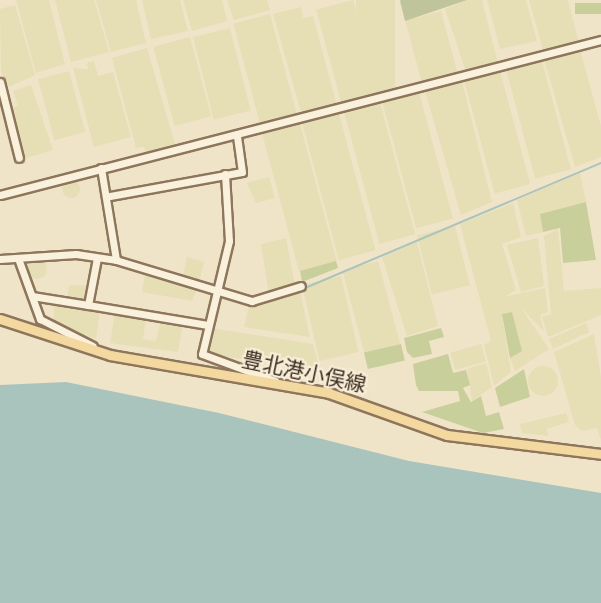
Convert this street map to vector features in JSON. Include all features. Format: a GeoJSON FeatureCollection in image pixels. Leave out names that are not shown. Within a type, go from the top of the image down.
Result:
{"type":"FeatureCollection","features":[{"type":"Feature","properties":{"kind":"main road","name":"豊北港小俣線"},"geometry":{"type":"LineString","coordinates":[[0,319],[111,355],[275,381],[371,405],[447,435],[601,454]]}},
{"type":"Feature","properties":{"kind":"street"},"geometry":{"type":"LineString","coordinates":[[0,195],[101,168],[237,136],[601,40]]}},
{"type":"Feature","properties":{"kind":"street"},"geometry":{"type":"LineString","coordinates":[[0,82],[19,158]]}},
{"type":"Feature","properties":{"kind":"street"},"geometry":{"type":"LineString","coordinates":[[110,196],[242,172],[237,136]]}},
{"type":"Feature","properties":{"kind":"street"},"geometry":{"type":"LineString","coordinates":[[101,168],[110,196],[116,260]]}},
{"type":"Feature","properties":{"kind":"street"},"geometry":{"type":"LineString","coordinates":[[225,174],[229,241],[217,294],[207,325],[205,357],[275,381]]}},
{"type":"Feature","properties":{"kind":"street"},"geometry":{"type":"LineString","coordinates":[[0,258],[19,261],[76,254],[116,260],[164,272],[217,294],[257,301],[301,286]]}},
{"type":"Feature","properties":{"kind":"street"},"geometry":{"type":"LineString","coordinates":[[88,305],[97,258]]}},
{"type":"Feature","properties":{"kind":"street"},"geometry":{"type":"LineString","coordinates":[[19,261],[40,319],[111,355]]}},
{"type":"Feature","properties":{"kind":"street"},"geometry":{"type":"LineString","coordinates":[[32,296],[207,325]]}},
{"type":"Feature","properties":{"kind":"shaded area"},"geometry":{"type":"Polygon","coordinates":[[[16,0],[49,0],[65,64],[36,73],[16,0]]]}},
{"type":"Feature","properties":{"kind":"shaded area"},"geometry":{"type":"Polygon","coordinates":[[[55,0],[94,0],[109,52],[71,62],[55,0]]]}},
{"type":"Feature","properties":{"kind":"shaded area"},"geometry":{"type":"Polygon","coordinates":[[[96,0],[136,0],[146,43],[111,52],[96,0]]]}},
{"type":"Feature","properties":{"kind":"shaded area"},"geometry":{"type":"Polygon","coordinates":[[[142,0],[180,0],[188,31],[151,39],[142,0]]]}},
{"type":"Feature","properties":{"kind":"shaded area"},"geometry":{"type":"Polygon","coordinates":[[[183,0],[222,0],[227,21],[192,31],[183,0]]]}},
{"type":"Feature","properties":{"kind":"shaded area"},"geometry":{"type":"Polygon","coordinates":[[[227,0],[267,0],[270,10],[234,20],[227,0]]]}},
{"type":"Feature","properties":{"kind":"shaded area"},"geometry":{"type":"Polygon","coordinates":[[[353,0],[379,96],[342,105],[316,10],[353,0]]]}},
{"type":"Feature","properties":{"kind":"shaded area"},"geometry":{"type":"Polygon","coordinates":[[[356,0],[395,0],[395,98],[356,98],[356,0]]]}},
{"type":"Feature","properties":{"kind":"shaded area"},"geometry":{"type":"Polygon","coordinates":[[[467,0],[482,0],[498,63],[466,72],[445,9],[467,0]]]}},
{"type":"Feature","properties":{"kind":"shaded area"},"geometry":{"type":"Polygon","coordinates":[[[487,0],[526,0],[537,41],[500,49],[487,0]]]}},
{"type":"Feature","properties":{"kind":"shaded area"},"geometry":{"type":"Polygon","coordinates":[[[529,0],[568,0],[579,43],[544,53],[529,0]]]}},
{"type":"Feature","properties":{"kind":"shaded area"},"geometry":{"type":"Polygon","coordinates":[[[15,5],[35,75],[9,87],[1,72],[0,9],[15,5]]]}},
{"type":"Feature","properties":{"kind":"shaded area"},"geometry":{"type":"Polygon","coordinates":[[[301,7],[303,18],[313,16],[337,106],[302,116],[273,14],[301,7]]]}},
{"type":"Feature","properties":{"kind":"shaded area"},"geometry":{"type":"Polygon","coordinates":[[[441,11],[458,74],[422,83],[405,21],[441,11]]]}},
{"type":"Feature","properties":{"kind":"shaded area"},"geometry":{"type":"Polygon","coordinates":[[[270,14],[297,116],[261,126],[233,24],[270,14]]]}},
{"type":"Feature","properties":{"kind":"shaded area"},"geometry":{"type":"Polygon","coordinates":[[[230,28],[251,110],[214,120],[193,37],[230,28]]]}},
{"type":"Feature","properties":{"kind":"shaded area"},"geometry":{"type":"Polygon","coordinates":[[[190,37],[211,116],[175,126],[153,47],[190,37]]]}},
{"type":"Feature","properties":{"kind":"shaded area"},"geometry":{"type":"Polygon","coordinates":[[[147,48],[175,144],[146,155],[144,147],[136,148],[112,58],[147,48]]]}},
{"type":"Feature","properties":{"kind":"shaded area"},"geometry":{"type":"Polygon","coordinates":[[[580,50],[601,126],[601,157],[575,167],[544,59],[580,50]]]}},
{"type":"Feature","properties":{"kind":"shaded area"},"geometry":{"type":"Polygon","coordinates":[[[94,61],[98,76],[113,72],[131,137],[94,147],[73,68],[88,69],[87,63],[94,61]]]}},
{"type":"Feature","properties":{"kind":"shaded area"},"geometry":{"type":"Polygon","coordinates":[[[542,61],[571,169],[535,179],[506,71],[542,61]]]}},
{"type":"Feature","properties":{"kind":"shaded area"},"geometry":{"type":"Polygon","coordinates":[[[69,71],[85,132],[54,140],[38,79],[69,71]]]}},
{"type":"Feature","properties":{"kind":"shaded area"},"geometry":{"type":"Polygon","coordinates":[[[500,71],[530,184],[495,194],[464,81],[500,71]]]}},
{"type":"Feature","properties":{"kind":"shaded area"},"geometry":{"type":"Polygon","coordinates":[[[462,81],[492,202],[461,215],[425,91],[462,81]]]}},
{"type":"Feature","properties":{"kind":"shaded area"},"geometry":{"type":"Polygon","coordinates":[[[31,85],[53,150],[23,159],[9,109],[18,106],[13,91],[31,85]]]}},
{"type":"Feature","properties":{"kind":"shaded area"},"geometry":{"type":"Polygon","coordinates":[[[419,92],[453,219],[416,228],[382,102],[419,92]]]}},
{"type":"Feature","properties":{"kind":"shaded area"},"geometry":{"type":"Polygon","coordinates":[[[380,103],[415,234],[379,244],[344,113],[380,103]]]}},
{"type":"Feature","properties":{"kind":"shaded area"},"geometry":{"type":"Polygon","coordinates":[[[339,114],[375,250],[339,260],[302,124],[339,114]]]}},
{"type":"Feature","properties":{"kind":"shaded area"},"geometry":{"type":"Polygon","coordinates":[[[300,124],[337,261],[299,271],[262,134],[300,124]]]}},
{"type":"Feature","properties":{"kind":"shaded area"},"geometry":{"type":"Polygon","coordinates":[[[580,173],[586,202],[540,214],[543,232],[526,236],[517,200],[580,173]]]}},
{"type":"Feature","properties":{"kind":"shaded area"},"geometry":{"type":"Polygon","coordinates":[[[269,177],[275,198],[256,203],[247,183],[269,177]]]}},
{"type":"Feature","properties":{"kind":"shaded area"},"geometry":{"type":"Polygon","coordinates":[[[71,180],[77,183],[80,189],[77,195],[71,198],[65,195],[62,189],[65,183],[71,180]]]}},
{"type":"Feature","properties":{"kind":"shaded area"},"geometry":{"type":"Polygon","coordinates":[[[513,203],[521,237],[502,244],[516,290],[504,297],[545,288],[548,312],[540,315],[544,331],[521,308],[549,349],[515,371],[510,358],[521,351],[512,312],[502,314],[511,372],[494,386],[484,345],[491,341],[460,224],[513,203]]]}},
{"type":"Feature","properties":{"kind":"shaded area"},"geometry":{"type":"Polygon","coordinates":[[[455,226],[470,285],[432,295],[417,235],[455,226]]]}},
{"type":"Feature","properties":{"kind":"shaded area"},"geometry":{"type":"Polygon","coordinates":[[[558,229],[564,291],[601,288],[601,315],[548,337],[542,317],[551,314],[544,236],[558,229]]]}},
{"type":"Feature","properties":{"kind":"shaded area"},"geometry":{"type":"Polygon","coordinates":[[[286,238],[295,286],[269,295],[261,244],[286,238]]]}},
{"type":"Feature","properties":{"kind":"shaded area"},"geometry":{"type":"Polygon","coordinates":[[[538,238],[544,286],[521,292],[507,245],[538,238]]]}},
{"type":"Feature","properties":{"kind":"shaded area"},"geometry":{"type":"Polygon","coordinates":[[[417,242],[438,326],[407,336],[382,257],[417,242]]]}},
{"type":"Feature","properties":{"kind":"shaded area"},"geometry":{"type":"Polygon","coordinates":[[[187,257],[204,262],[199,283],[183,277],[187,257]]]}},
{"type":"Feature","properties":{"kind":"shaded area"},"geometry":{"type":"Polygon","coordinates":[[[37,259],[44,262],[47,269],[44,276],[37,279],[30,276],[27,269],[30,262],[37,259]]]}},
{"type":"Feature","properties":{"kind":"shaded area"},"geometry":{"type":"Polygon","coordinates":[[[378,261],[400,344],[365,354],[342,271],[378,261]]]}},
{"type":"Feature","properties":{"kind":"shaded area"},"geometry":{"type":"Polygon","coordinates":[[[146,269],[197,289],[192,301],[142,292],[146,269]]]}},
{"type":"Feature","properties":{"kind":"shaded area"},"geometry":{"type":"Polygon","coordinates":[[[341,276],[359,352],[320,361],[302,285],[341,276]]]}},
{"type":"Feature","properties":{"kind":"shaded area"},"geometry":{"type":"Polygon","coordinates":[[[69,285],[89,286],[86,302],[67,299],[69,285]]]}},
{"type":"Feature","properties":{"kind":"shaded area"},"geometry":{"type":"Polygon","coordinates":[[[300,292],[310,337],[244,327],[249,306],[300,292]]]}},
{"type":"Feature","properties":{"kind":"shaded area"},"geometry":{"type":"Polygon","coordinates":[[[55,302],[100,311],[96,339],[53,323],[55,302]]]}},
{"type":"Feature","properties":{"kind":"shaded area"},"geometry":{"type":"Polygon","coordinates":[[[115,312],[146,319],[143,339],[156,341],[161,320],[183,323],[178,352],[110,343],[115,312]]]}},
{"type":"Feature","properties":{"kind":"shaded area"},"geometry":{"type":"Polygon","coordinates":[[[586,323],[589,332],[553,349],[549,339],[586,323]]]}},
{"type":"Feature","properties":{"kind":"shaded area"},"geometry":{"type":"Polygon","coordinates":[[[210,328],[313,344],[320,370],[208,354],[210,328]]]}},
{"type":"Feature","properties":{"kind":"shaded area"},"geometry":{"type":"Polygon","coordinates":[[[594,334],[601,378],[601,440],[597,428],[582,431],[575,425],[554,352],[594,334]]]}},
{"type":"Feature","properties":{"kind":"shaded area"},"geometry":{"type":"Polygon","coordinates":[[[481,344],[486,361],[455,370],[450,353],[481,344]]]}},
{"type":"Feature","properties":{"kind":"shaded area"},"geometry":{"type":"Polygon","coordinates":[[[486,363],[492,387],[472,401],[467,369],[486,363]]]}},
{"type":"Feature","properties":{"kind":"shaded area"},"geometry":{"type":"Polygon","coordinates":[[[543,366],[554,370],[558,381],[554,392],[543,396],[532,392],[528,381],[532,370],[543,366]]]}},
{"type":"Feature","properties":{"kind":"shaded area"},"geometry":{"type":"Polygon","coordinates":[[[566,413],[569,422],[547,429],[548,436],[522,433],[520,424],[566,413]]]}},
{"type":"Feature","properties":{"kind":"green space"},"geometry":{"type":"Polygon","coordinates":[[[401,0],[467,0],[405,21],[400,1],[401,0]]]}},
{"type":"Feature","properties":{"kind":"green space"},"geometry":{"type":"Polygon","coordinates":[[[575,3],[601,3],[601,14],[575,14],[575,3]]]}},
{"type":"Feature","properties":{"kind":"green space"},"geometry":{"type":"Polygon","coordinates":[[[586,202],[596,260],[563,263],[560,228],[543,232],[540,214],[586,202]]]}},
{"type":"Feature","properties":{"kind":"green space"},"geometry":{"type":"Polygon","coordinates":[[[336,261],[338,268],[302,282],[300,271],[336,261]]]}},
{"type":"Feature","properties":{"kind":"green space"},"geometry":{"type":"Polygon","coordinates":[[[512,312],[522,351],[510,358],[502,314],[512,312]]]}},
{"type":"Feature","properties":{"kind":"green space"},"geometry":{"type":"Polygon","coordinates":[[[441,328],[444,337],[429,341],[432,354],[413,358],[407,352],[404,338],[441,328]]]}},
{"type":"Feature","properties":{"kind":"green space"},"geometry":{"type":"Polygon","coordinates":[[[401,344],[405,361],[368,369],[364,353],[401,344]]]}},
{"type":"Feature","properties":{"kind":"green space"},"geometry":{"type":"Polygon","coordinates":[[[448,354],[453,373],[466,370],[470,385],[463,388],[471,402],[481,396],[486,416],[499,412],[504,429],[483,433],[422,412],[460,401],[458,391],[419,391],[416,385],[413,364],[448,354]]]}},
{"type":"Feature","properties":{"kind":"green space"},"geometry":{"type":"Polygon","coordinates":[[[524,369],[530,397],[500,407],[495,388],[524,369]]]}},
{"type":"Feature","properties":{"kind":"water"},"geometry":{"type":"Polygon","coordinates":[[[66,382],[219,413],[409,461],[601,493],[601,603],[0,603],[0,385],[66,382]]]}},
{"type":"Feature","properties":{"kind":"waterway"},"geometry":{"type":"LineString","coordinates":[[253,304],[305,288],[601,163]]}},
{"type":"Feature","properties":{"kind":"waterway"},"geometry":{"type":"LineString","coordinates":[[233,300],[244,302]]}}]}
